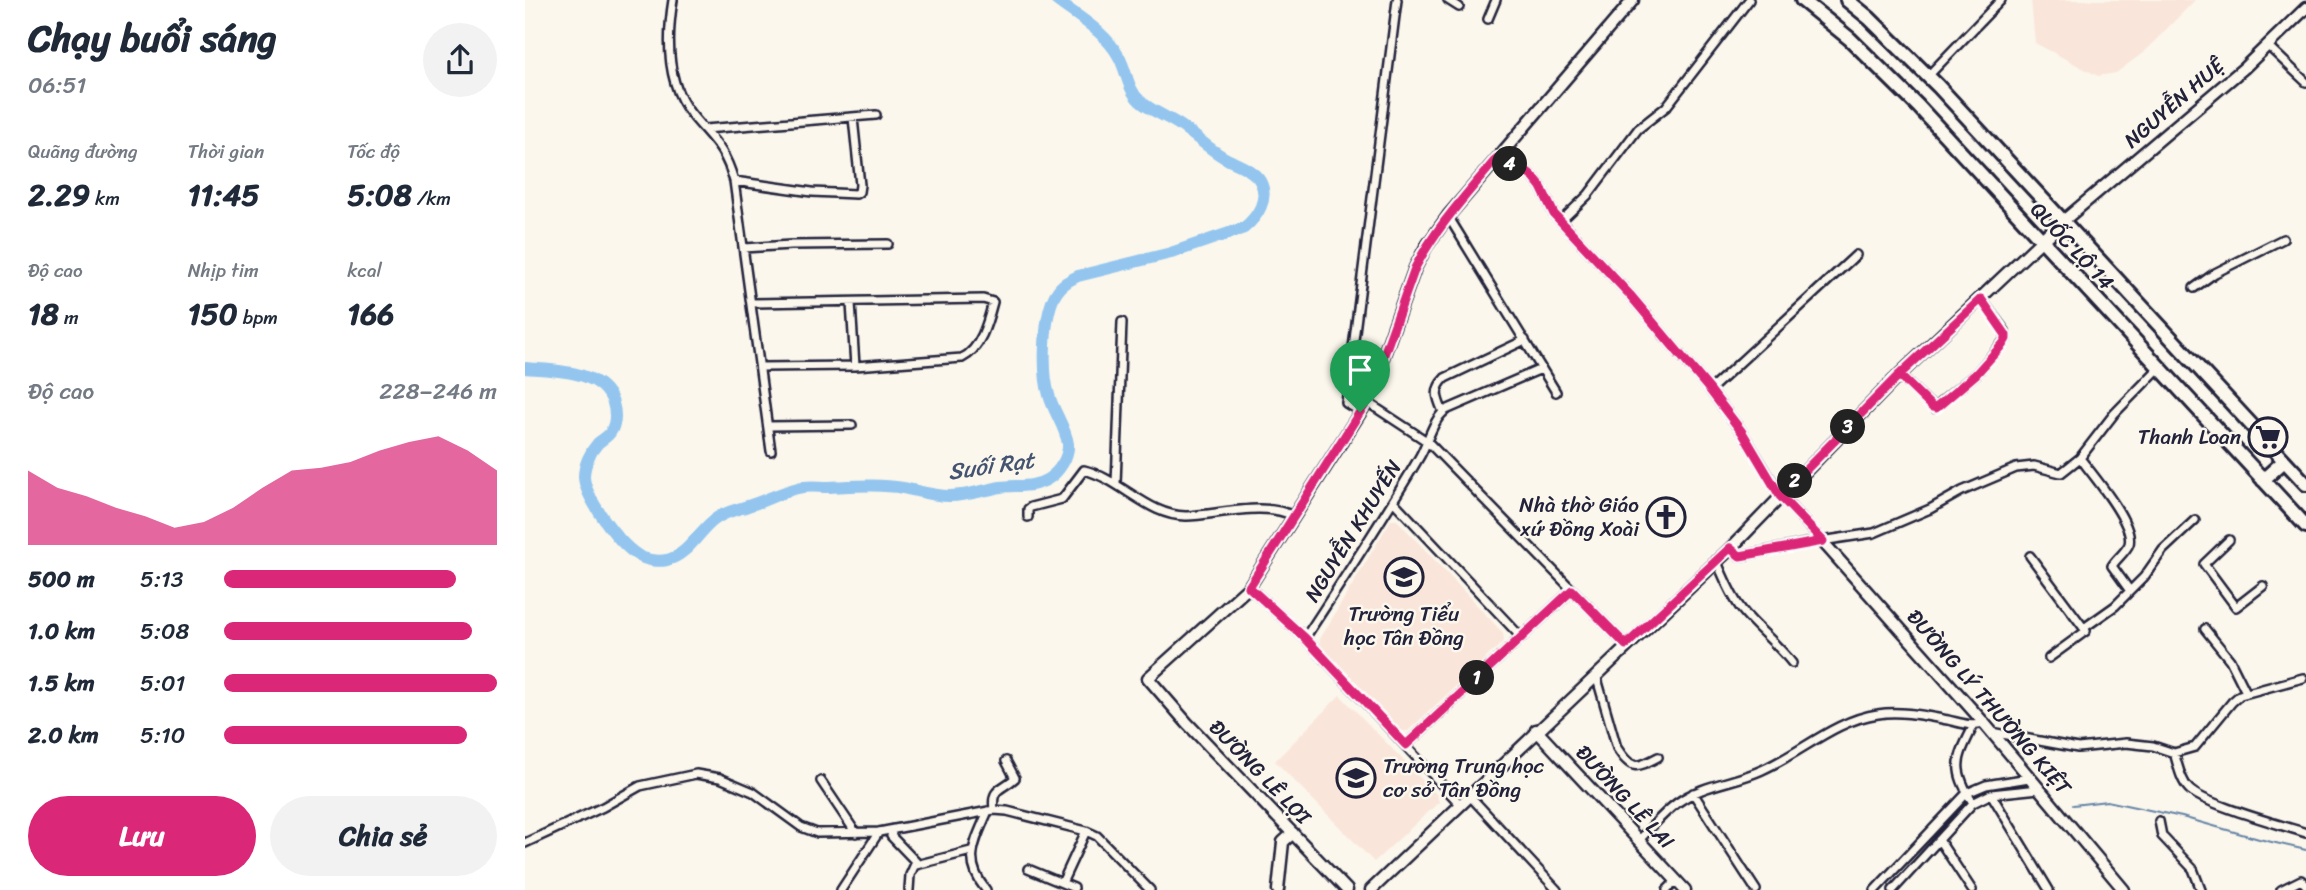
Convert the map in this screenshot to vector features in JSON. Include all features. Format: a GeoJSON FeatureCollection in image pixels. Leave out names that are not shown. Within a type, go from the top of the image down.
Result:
{"type":"FeatureCollection","features":[{"type":"Feature","properties":{"kind":"highway","name":"QUỐC LỘ 14"},"geometry":{"type":"LineString","coordinates":[[1802,0],[1850,39],[1918,106],[2306,526]]}},
{"type":"Feature","properties":{"kind":"highway","name":"QUỐC LỘ 14"},"geometry":{"type":"LineString","coordinates":[[1847,0],[1928,76],[2306,484]]}},
{"type":"Feature","properties":{"kind":"highway"},"geometry":{"type":"LineString","coordinates":[[2042,242],[2062,222]]}},
{"type":"Feature","properties":{"kind":"highway"},"geometry":{"type":"LineString","coordinates":[[2263,480],[2284,461]]}},
{"type":"Feature","properties":{"kind":"street"},"geometry":{"type":"LineString","coordinates":[[673,0],[669,25],[671,67],[676,88],[689,111],[719,145],[728,160],[734,181],[771,451]]}},
{"type":"Feature","properties":{"kind":"street"},"geometry":{"type":"LineString","coordinates":[[1360,412],[1346,403],[1397,0]]}},
{"type":"Feature","properties":{"kind":"street"},"geometry":{"type":"LineString","coordinates":[[1448,0],[1459,7]]}},
{"type":"Feature","properties":{"kind":"street"},"geometry":{"type":"LineString","coordinates":[[1488,19],[1496,0]]}},
{"type":"Feature","properties":{"kind":"street"},"geometry":{"type":"LineString","coordinates":[[1460,804],[1305,638],[1249,587],[1367,402],[1415,268],[1426,247],[1448,216],[1633,0]]}},
{"type":"Feature","properties":{"kind":"street"},"geometry":{"type":"LineString","coordinates":[[1561,221],[1588,195],[1638,129],[1666,107],[1749,0]]}},
{"type":"Feature","properties":{"kind":"street"},"geometry":{"type":"LineString","coordinates":[[1928,76],[2001,0]]}},
{"type":"Feature","properties":{"kind":"street","name":"NGUYỄN HUỆ"},"geometry":{"type":"LineString","coordinates":[[2062,222],[2268,46],[2306,9]]}},
{"type":"Feature","properties":{"kind":"street"},"geometry":{"type":"LineString","coordinates":[[2268,46],[2306,82]]}},
{"type":"Feature","properties":{"kind":"street"},"geometry":{"type":"LineString","coordinates":[[705,129],[876,115]]}},
{"type":"Feature","properties":{"kind":"street"},"geometry":{"type":"LineString","coordinates":[[734,181],[813,192],[856,194],[860,184],[853,118]]}},
{"type":"Feature","properties":{"kind":"street"},"geometry":{"type":"LineString","coordinates":[[1497,158],[1534,178],[1554,214],[1630,295],[1710,390],[1742,432],[1780,496],[1823,541]]}},
{"type":"Feature","properties":{"kind":"street"},"geometry":{"type":"LineString","coordinates":[[1448,216],[1556,391]]}},
{"type":"Feature","properties":{"kind":"street"},"geometry":{"type":"LineString","coordinates":[[2194,288],[2215,273],[2283,239]]}},
{"type":"Feature","properties":{"kind":"street"},"geometry":{"type":"LineString","coordinates":[[1371,890],[1730,548],[1899,375],[2042,242]]}},
{"type":"Feature","properties":{"kind":"street"},"geometry":{"type":"LineString","coordinates":[[744,248],[888,244]]}},
{"type":"Feature","properties":{"kind":"street"},"geometry":{"type":"LineString","coordinates":[[1710,390],[1856,255]]}},
{"type":"Feature","properties":{"kind":"street"},"geometry":{"type":"LineString","coordinates":[[751,303],[983,299],[992,302],[982,335],[969,355],[962,358],[855,366],[761,367]]}},
{"type":"Feature","properties":{"kind":"street"},"geometry":{"type":"LineString","coordinates":[[1899,375],[1934,408],[1976,374],[2006,339],[2004,331],[1981,299]]}},
{"type":"Feature","properties":{"kind":"street"},"geometry":{"type":"LineString","coordinates":[[851,303],[855,366]]}},
{"type":"Feature","properties":{"kind":"street"},"geometry":{"type":"LineString","coordinates":[[1116,484],[1122,322]]}},
{"type":"Feature","properties":{"kind":"street"},"geometry":{"type":"LineString","coordinates":[[1525,340],[1445,378],[1439,384],[1436,394],[1443,412],[1541,369]]}},
{"type":"Feature","properties":{"kind":"street"},"geometry":{"type":"LineString","coordinates":[[1730,548],[1740,556],[1874,533],[2016,468],[2034,466],[2061,473],[2080,458],[2114,414],[2159,368]]}},
{"type":"Feature","properties":{"kind":"street"},"geometry":{"type":"LineString","coordinates":[[1367,402],[1428,442],[1626,645]]}},
{"type":"Feature","properties":{"kind":"street","name":"NGUYỄN KHUYẾN"},"geometry":{"type":"LineString","coordinates":[[1305,638],[1394,502],[1443,412]]}},
{"type":"Feature","properties":{"kind":"street"},"geometry":{"type":"LineString","coordinates":[[768,426],[852,425]]}},
{"type":"Feature","properties":{"kind":"street"},"geometry":{"type":"LineString","coordinates":[[2080,458],[2128,528],[2129,545],[2112,566],[2130,591]]}},
{"type":"Feature","properties":{"kind":"street"},"geometry":{"type":"LineString","coordinates":[[1028,517],[1028,509],[1031,507],[1062,499],[1084,470],[1116,484],[1164,513],[1187,516],[1225,511],[1283,510],[1293,516]]}},
{"type":"Feature","properties":{"kind":"street"},"geometry":{"type":"LineString","coordinates":[[1394,502],[1521,637]]}},
{"type":"Feature","properties":{"kind":"street"},"geometry":{"type":"LineString","coordinates":[[2084,628],[2115,606],[2144,577],[2163,550],[2195,520]]}},
{"type":"Feature","properties":{"kind":"street"},"geometry":{"type":"LineString","coordinates":[[2229,540],[2204,564],[2236,607],[2263,586]]}},
{"type":"Feature","properties":{"kind":"street","name":"ĐƯỜNG LÝ THƯỜNG KIỆT"},"geometry":{"type":"LineString","coordinates":[[1823,541],[2124,890]]}},
{"type":"Feature","properties":{"kind":"street"},"geometry":{"type":"LineString","coordinates":[[2029,556],[2084,628],[2085,633],[2049,657]]}},
{"type":"Feature","properties":{"kind":"street"},"geometry":{"type":"LineString","coordinates":[[1716,560],[1739,607],[1792,663]]}},
{"type":"Feature","properties":{"kind":"street","name":"ĐƯỜNG LÊ LỢI"},"geometry":{"type":"LineString","coordinates":[[1249,587],[1148,678],[1187,723],[1347,890]]}},
{"type":"Feature","properties":{"kind":"street"},"geometry":{"type":"LineString","coordinates":[[1406,745],[1572,590]]}},
{"type":"Feature","properties":{"kind":"street"},"geometry":{"type":"LineString","coordinates":[[2205,629],[2230,660],[2246,692]]}},
{"type":"Feature","properties":{"kind":"street"},"geometry":{"type":"LineString","coordinates":[[1596,675],[1617,747],[1623,756],[1635,766],[1658,757]]}},
{"type":"Feature","properties":{"kind":"street"},"geometry":{"type":"LineString","coordinates":[[1639,840],[1665,813],[1693,793],[1744,778],[1843,725],[1878,714],[1896,713],[1949,720],[2078,748],[2126,743],[2153,746],[2174,753],[2195,747],[2232,702],[2246,692],[2303,678]]}},
{"type":"Feature","properties":{"kind":"street"},"geometry":{"type":"LineString","coordinates":[[1973,803],[1966,793],[1958,768],[1958,758],[1983,727]]}},
{"type":"Feature","properties":{"kind":"street","name":"ĐƯỜNG LÊ LAI"},"geometry":{"type":"LineString","coordinates":[[1537,730],[1685,890]]}},
{"type":"Feature","properties":{"kind":"street"},"geometry":{"type":"LineString","coordinates":[[2174,753],[2190,791],[2208,800],[2306,833]]}},
{"type":"Feature","properties":{"kind":"street"},"geometry":{"type":"LineString","coordinates":[[986,890],[972,866],[971,851],[991,811],[996,792],[1015,778],[1006,761]]}},
{"type":"Feature","properties":{"kind":"street"},"geometry":{"type":"LineString","coordinates":[[525,843],[603,807],[640,786],[696,774],[720,778],[753,792],[801,827],[817,833],[879,832],[991,811],[1006,811],[1086,831],[1097,836],[1150,890]]}},
{"type":"Feature","properties":{"kind":"street"},"geometry":{"type":"LineString","coordinates":[[1875,890],[1966,793],[1986,785],[2029,778]]}},
{"type":"Feature","properties":{"kind":"street"},"geometry":{"type":"LineString","coordinates":[[821,780],[856,833]]}},
{"type":"Feature","properties":{"kind":"street"},"geometry":{"type":"LineString","coordinates":[[1893,890],[1973,803],[1991,794],[2039,789]]}},
{"type":"Feature","properties":{"kind":"street"},"geometry":{"type":"LineString","coordinates":[[1693,793],[1756,890]]}},
{"type":"Feature","properties":{"kind":"street"},"geometry":{"type":"LineString","coordinates":[[1991,794],[2049,890]]}},
{"type":"Feature","properties":{"kind":"street"},"geometry":{"type":"LineString","coordinates":[[1469,795],[1557,890]]}},
{"type":"Feature","properties":{"kind":"street"},"geometry":{"type":"LineString","coordinates":[[2159,821],[2162,836],[2193,869],[2201,890]]}},
{"type":"Feature","properties":{"kind":"street"},"geometry":{"type":"LineString","coordinates":[[893,829],[891,836],[914,858],[916,865]]}},
{"type":"Feature","properties":{"kind":"street"},"geometry":{"type":"LineString","coordinates":[[1062,883],[1086,831]]}},
{"type":"Feature","properties":{"kind":"street"},"geometry":{"type":"LineString","coordinates":[[841,890],[879,832]]}},
{"type":"Feature","properties":{"kind":"street"},"geometry":{"type":"LineString","coordinates":[[1278,890],[1283,842],[1293,833]]}},
{"type":"Feature","properties":{"kind":"street"},"geometry":{"type":"LineString","coordinates":[[1939,840],[1972,890]]}},
{"type":"Feature","properties":{"kind":"street"},"geometry":{"type":"LineString","coordinates":[[909,890],[910,875],[916,865],[971,851]]}},
{"type":"Feature","properties":{"kind":"street"},"geometry":{"type":"LineString","coordinates":[[1028,869],[1074,888]]}},
{"type":"Feature","properties":{"kind":"street"},"geometry":{"type":"LineString","coordinates":[[2280,890],[2301,880],[2306,885]]}},
{"type":"Feature","properties":{"kind":"street"},"geometry":{"type":"LineString","coordinates":[[1667,890],[1677,881]]}},
{"type":"Feature","properties":{"kind":"shaded area"},"geometry":{"type":"Polygon","coordinates":[[[2031,0],[2195,0],[2144,52],[2116,73],[2098,76],[2035,43],[2031,0]]]}},
{"type":"Feature","properties":{"kind":"shaded area","name":"Trường Tiểu học Tân Đồng"},"geometry":{"type":"Polygon","coordinates":[[[1391,520],[1397,520],[1503,633],[1504,641],[1408,731],[1401,731],[1319,648],[1320,639],[1391,520]]]}},
{"type":"Feature","properties":{"kind":"shaded area","name":"Trường Trung học cơ sở Tân Đồng"},"geometry":{"type":"Polygon","coordinates":[[[1340,695],[1437,795],[1439,802],[1374,862],[1275,761],[1340,695]]]}},
{"type":"Feature","properties":{"kind":"waterway","name":"Suối Rạt"},"geometry":{"type":"LineString","coordinates":[[525,368],[576,374],[599,384],[607,392],[614,407],[614,422],[610,433],[592,450],[588,459],[584,472],[586,486],[596,508],[621,540],[636,554],[651,560],[667,560],[681,553],[708,525],[722,515],[802,487],[885,486],[950,496],[1031,485],[1048,479],[1063,464],[1068,449],[1065,432],[1049,395],[1045,372],[1046,327],[1052,301],[1059,289],[1078,276],[1171,253],[1244,228],[1261,207],[1264,194],[1260,181],[1253,173],[1219,154],[1140,101],[1132,91],[1119,57],[1107,40],[1056,0]]}},
{"type":"Feature","properties":{"kind":"waterway"},"geometry":{"type":"LineString","coordinates":[[2073,805],[2107,801],[2182,817],[2306,850]]}},
{"type":"Feature","properties":{"kind":"place","name":"Thanh Loan"},"geometry":{"type":"Point","coordinates":[2268,437]}},
{"type":"Feature","properties":{"kind":"place","name":"Nhà thờ Giáo xứ Đồng Xoài"},"geometry":{"type":"Point","coordinates":[1666,517]}},
{"type":"Feature","properties":{"kind":"place","name":"Trường Tiểu học Tân Đồng"},"geometry":{"type":"Point","coordinates":[1404,577]}},
{"type":"Feature","properties":{"kind":"place","name":"Trường Trung học cơ sở Tân Đồng"},"geometry":{"type":"Point","coordinates":[1356,778]}},
{"type":"Feature","properties":{"kind":"route"},"geometry":{"type":"LineString","coordinates":[[1360,412],[1249,587],[1305,638],[1406,745],[1572,590],[1626,645],[1730,548],[1740,556],[1823,541],[1780,496],[1899,375],[1981,299],[2006,335],[2003,344],[1976,374],[1936,408],[1899,375],[1840,436],[1780,496],[1742,432],[1710,390],[1630,295],[1554,214],[1534,178],[1497,158],[1448,216],[1426,247],[1415,268],[1367,402],[1360,412]]}}]}
